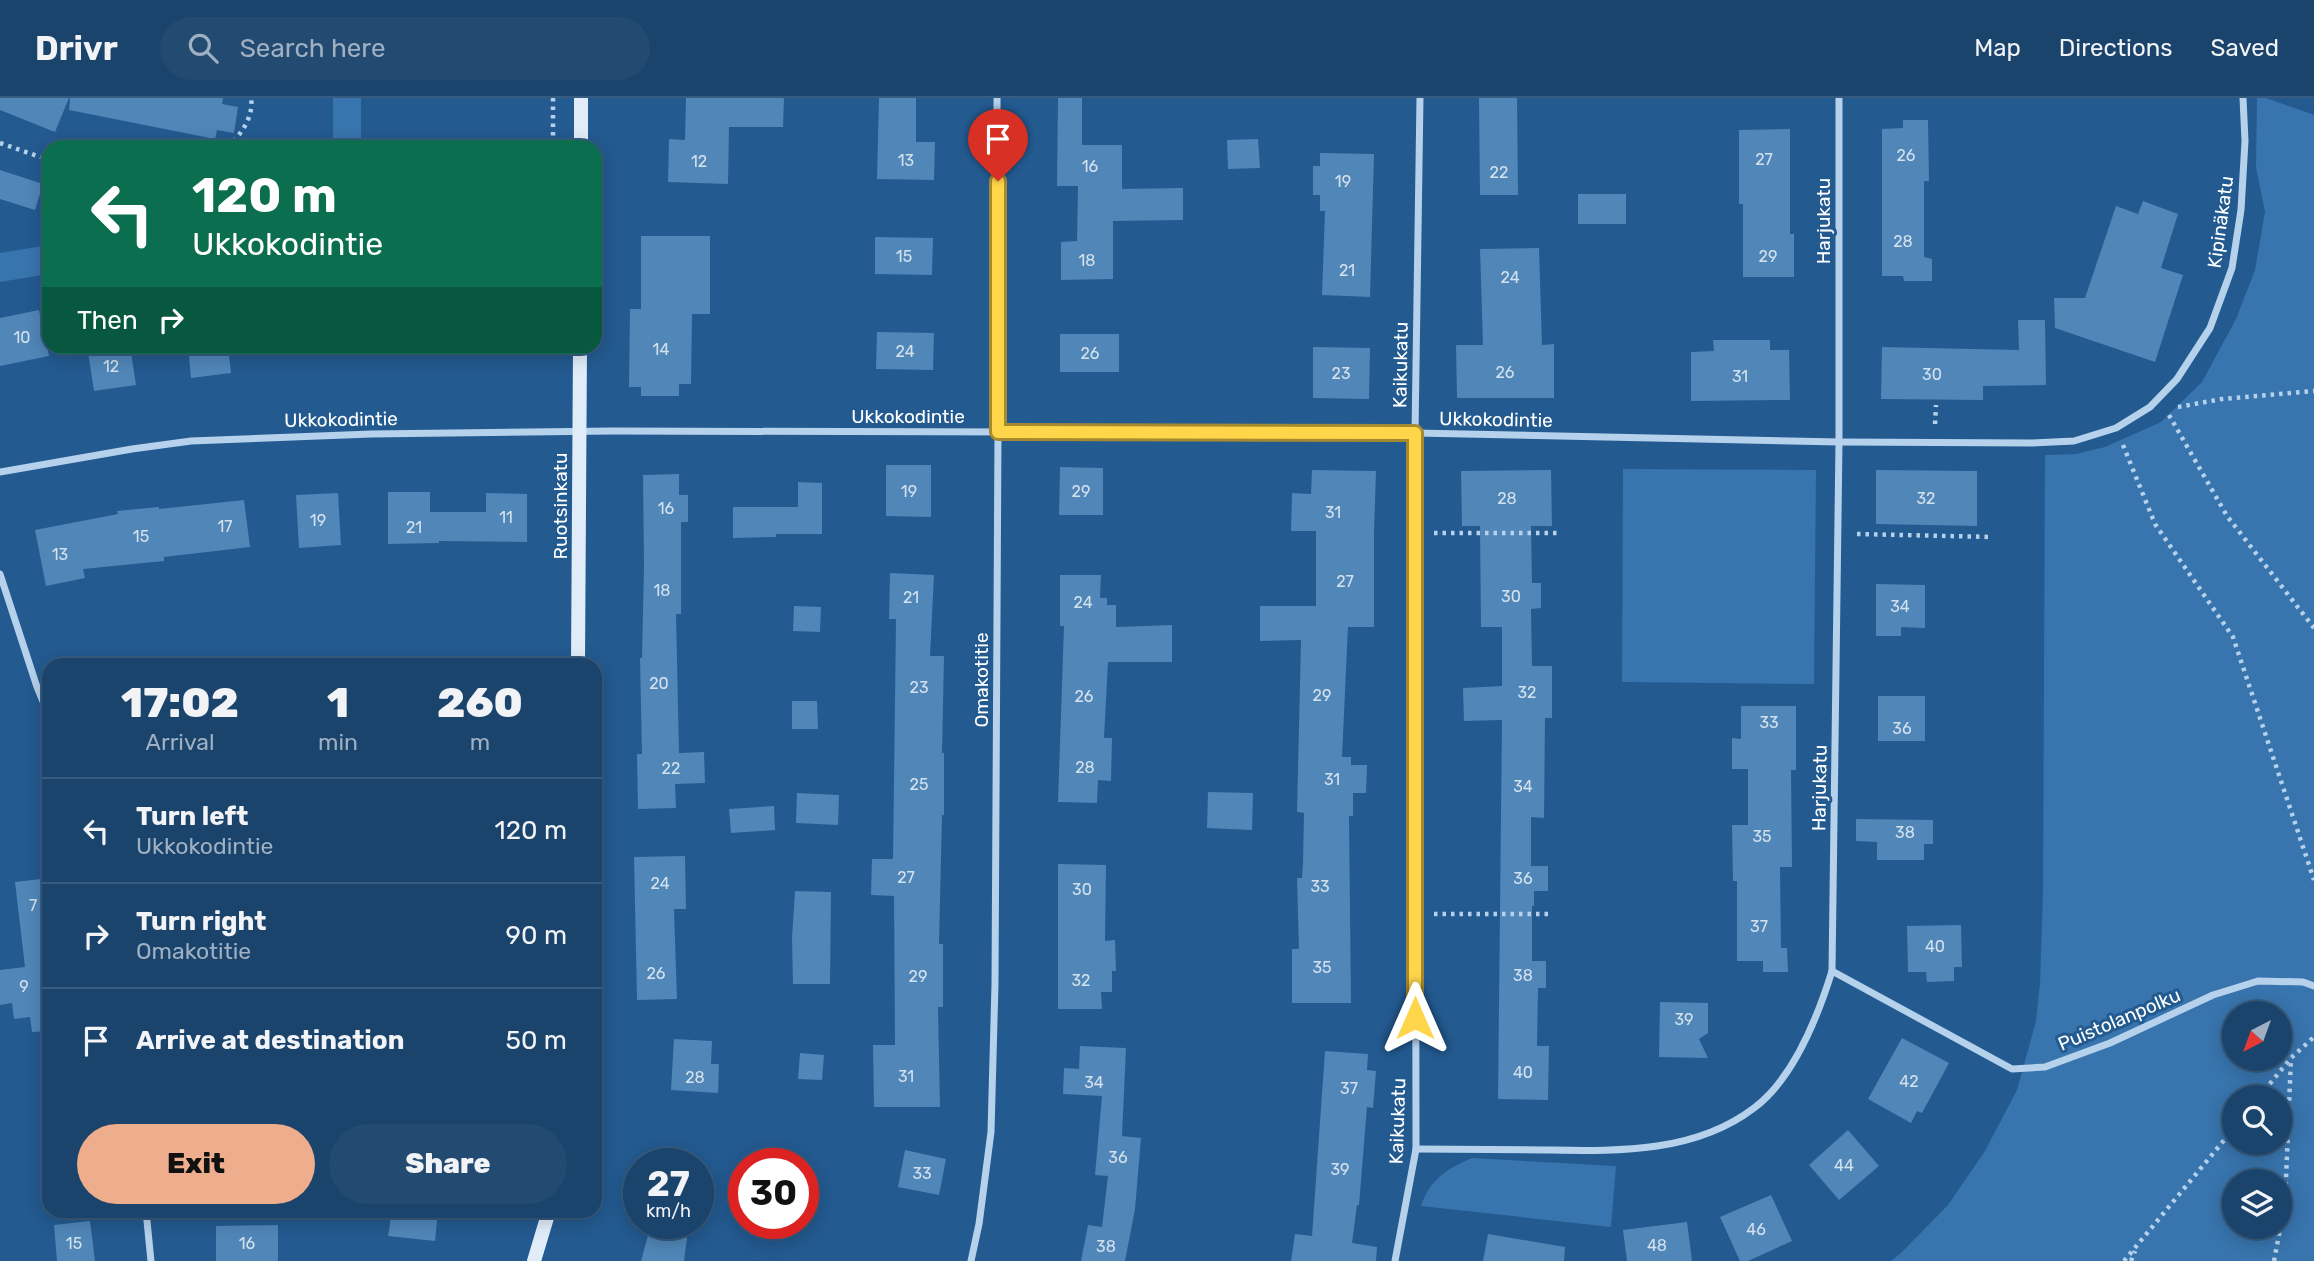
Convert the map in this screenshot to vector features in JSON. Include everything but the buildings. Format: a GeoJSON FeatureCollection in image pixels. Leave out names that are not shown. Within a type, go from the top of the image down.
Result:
{"type":"FeatureCollection","features":[{"type":"Feature","properties":{"kind":"street"},"geometry":{"type":"LineString","coordinates":[[581,98],[581,140]]}},
{"type":"Feature","properties":{"kind":"street","name":"Omakotitie"},"geometry":{"type":"LineString","coordinates":[[971,1261],[979,1224],[991,1118],[995,984],[998,98]]}},
{"type":"Feature","properties":{"kind":"street","name":"Kaikukatu"},"geometry":{"type":"LineString","coordinates":[[1395,1261],[1416,1149],[1415,433],[1420,98]]}},
{"type":"Feature","properties":{"kind":"street","name":"Harjukatu"},"geometry":{"type":"LineString","coordinates":[[1416,1149],[1616,1151],[1674,1144],[1730,1124],[1756,1107],[1777,1085],[1819,1011],[1832,971],[1839,442],[1839,98]]}},
{"type":"Feature","properties":{"kind":"street","name":"Kipinäkatu"},"geometry":{"type":"LineString","coordinates":[[2177,379],[2210,328],[2232,268],[2241,210],[2245,141],[2243,98]]}},
{"type":"Feature","properties":{"kind":"street","name":"Ruotsinkatu"},"geometry":{"type":"LineString","coordinates":[[578,658],[580,354]]}},
{"type":"Feature","properties":{"kind":"street","name":"Ukkokodintie"},"geometry":{"type":"LineString","coordinates":[[0,472],[191,441],[371,434],[580,431],[1415,433],[1839,442],[2032,443],[2074,441],[2116,428],[2150,407],[2177,379]]}},
{"type":"Feature","properties":{"kind":"street"},"geometry":{"type":"LineString","coordinates":[[0,574],[42,699]]}},
{"type":"Feature","properties":{"kind":"street","name":"Puistolanpolku"},"geometry":{"type":"LineString","coordinates":[[1832,971],[2012,1069],[2045,1067],[2109,1043],[2213,995],[2258,981],[2303,982],[2314,986]]}},
{"type":"Feature","properties":{"kind":"street"},"geometry":{"type":"LineString","coordinates":[[147,1218],[151,1261]]}},
{"type":"Feature","properties":{"kind":"street"},"geometry":{"type":"LineString","coordinates":[[534,1261],[547,1218]]}},
{"type":"Feature","properties":{"kind":"path"},"geometry":{"type":"LineString","coordinates":[[235,140],[248,120],[252,107],[251,98]]}},
{"type":"Feature","properties":{"kind":"path"},"geometry":{"type":"LineString","coordinates":[[552,98],[553,140]]}},
{"type":"Feature","properties":{"kind":"path"},"geometry":{"type":"LineString","coordinates":[[0,143],[42,158]]}},
{"type":"Feature","properties":{"kind":"path"},"geometry":{"type":"LineString","coordinates":[[2314,391],[2222,399],[2166,410],[2227,516],[2314,628]]}},
{"type":"Feature","properties":{"kind":"path"},"geometry":{"type":"LineString","coordinates":[[2116,428],[2155,524],[2233,637],[2314,880]]}},
{"type":"Feature","properties":{"kind":"path"},"geometry":{"type":"LineString","coordinates":[[1415,533],[1560,533]]}},
{"type":"Feature","properties":{"kind":"path"},"geometry":{"type":"LineString","coordinates":[[1838,534],[1993,537]]}},
{"type":"Feature","properties":{"kind":"path"},"geometry":{"type":"LineString","coordinates":[[1415,914],[1549,914]]}},
{"type":"Feature","properties":{"kind":"path"},"geometry":{"type":"LineString","coordinates":[[2292,1057],[2314,1037]]}},
{"type":"Feature","properties":{"kind":"path"},"geometry":{"type":"LineString","coordinates":[[2269,1085],[2280,1071]]}},
{"type":"Feature","properties":{"kind":"path"},"geometry":{"type":"LineString","coordinates":[[2274,1261],[2285,1203],[2290,1071]]}},
{"type":"Feature","properties":{"kind":"path"},"geometry":{"type":"LineString","coordinates":[[2124,1261],[2222,1142]]}},
{"type":"Feature","properties":{"kind":"path"},"geometry":{"type":"LineString","coordinates":[[2131,1261],[2136,1247]]}},
{"type":"Feature","properties":{"kind":"shaded area"},"geometry":{"type":"Polygon","coordinates":[[[333,98],[361,98],[361,140],[333,140],[333,98]]]}},
{"type":"Feature","properties":{"kind":"shaded area"},"geometry":{"type":"Polygon","coordinates":[[[2257,98],[2266,98],[2314,115],[2314,1261],[1891,1261],[1948,1205],[1985,1151],[2017,1090],[2036,1021],[2043,893],[2045,455],[2076,454],[2105,447],[2161,422],[2202,382],[2236,319],[2255,270],[2265,212],[2256,167],[2257,98]]]}},
{"type":"Feature","properties":{"kind":"shaded area"},"geometry":{"type":"Polygon","coordinates":[[[42,246],[42,275],[0,282],[0,253],[42,246]]]}},
{"type":"Feature","properties":{"kind":"shaded area"},"geometry":{"type":"Polygon","coordinates":[[[1623,469],[1816,470],[1814,684],[1622,682],[1623,469]]]}},
{"type":"Feature","properties":{"kind":"shaded area"},"geometry":{"type":"Polygon","coordinates":[[[1472,1158],[1616,1166],[1611,1227],[1421,1206],[1429,1189],[1440,1176],[1472,1158]]]}},
{"type":"Feature","properties":{"kind":"route"},"geometry":{"type":"LineString","coordinates":[[998,181],[998,432],[1415,433],[1415,1018]]}}]}
